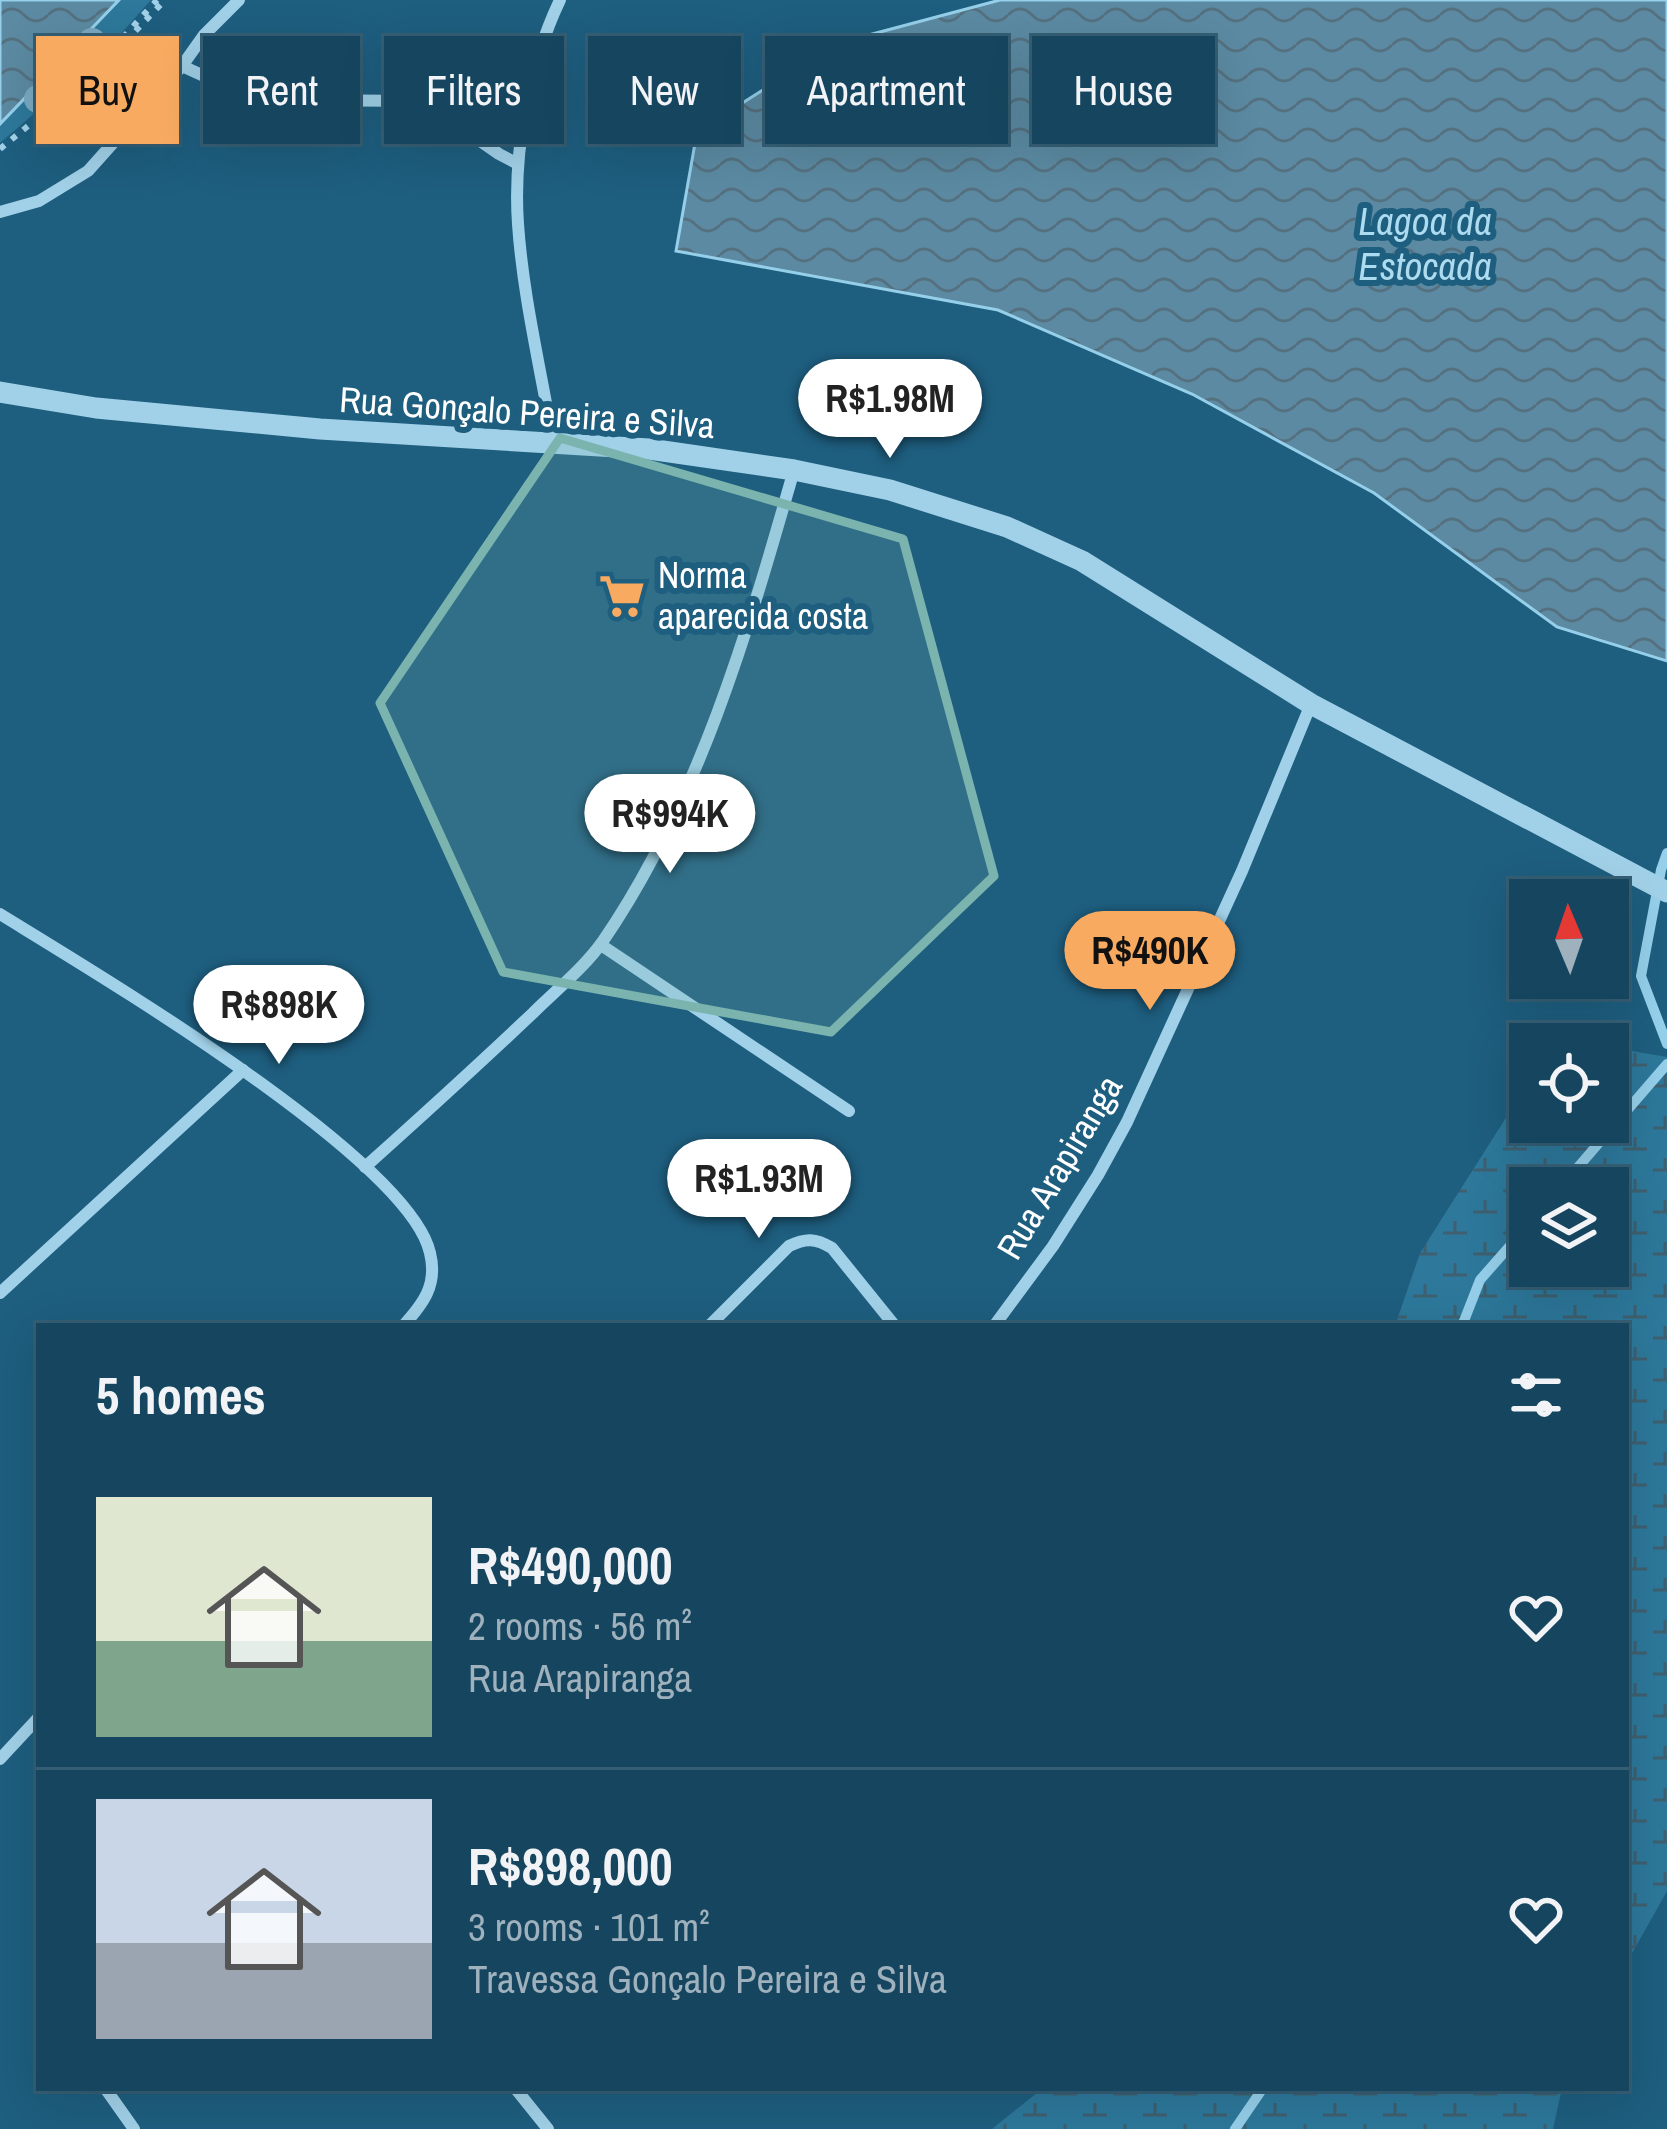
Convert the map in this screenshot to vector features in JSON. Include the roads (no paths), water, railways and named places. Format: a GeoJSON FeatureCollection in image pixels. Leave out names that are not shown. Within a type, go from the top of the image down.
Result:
{"type":"FeatureCollection","features":[{"type":"Feature","properties":{"kind":"street"},"geometry":{"type":"LineString","coordinates":[[0,212],[39,201],[88,171],[239,0]]}},
{"type":"Feature","properties":{"kind":"street"},"geometry":{"type":"LineString","coordinates":[[546,36],[560,0]]}},
{"type":"Feature","properties":{"kind":"street"},"geometry":{"type":"LineString","coordinates":[[182,66],[238,91],[284,100],[384,101]]}},
{"type":"Feature","properties":{"kind":"street"},"geometry":{"type":"LineString","coordinates":[[484,144],[518,164]]}},
{"type":"Feature","properties":{"kind":"street"},"geometry":{"type":"LineString","coordinates":[[521,144],[517,192],[520,245],[553,442]]}},
{"type":"Feature","properties":{"kind":"street","name":"Rua Gonçalo Pereira e Silva"},"geometry":{"type":"LineString","coordinates":[[0,392],[96,408],[320,429],[649,449],[794,470],[890,490],[1007,527],[1082,561],[1311,704],[1667,892]]}},
{"type":"Feature","properties":{"kind":"street"},"geometry":{"type":"LineString","coordinates":[[365,1167],[478,1066],[601,945],[656,853],[701,752],[751,621],[794,470]]}},
{"type":"Feature","properties":{"kind":"street","name":"Rua Arapiranga"},"geometry":{"type":"LineString","coordinates":[[996,1323],[1053,1246],[1126,1122],[1242,871],[1311,704]]}},
{"type":"Feature","properties":{"kind":"street"},"geometry":{"type":"LineString","coordinates":[[0,914],[243,1070],[365,1167],[404,1207],[424,1235],[431,1255],[433,1279],[425,1302],[406,1323]]}},
{"type":"Feature","properties":{"kind":"street"},"geometry":{"type":"LineString","coordinates":[[601,945],[849,1112]]}},
{"type":"Feature","properties":{"kind":"street"},"geometry":{"type":"LineString","coordinates":[[0,1293],[243,1070]]}},
{"type":"Feature","properties":{"kind":"street"},"geometry":{"type":"LineString","coordinates":[[712,1323],[789,1246],[805,1239],[832,1248],[893,1323]]}},
{"type":"Feature","properties":{"kind":"street"},"geometry":{"type":"LineString","coordinates":[[0,1759],[36,1720]]}},
{"type":"Feature","properties":{"kind":"street"},"geometry":{"type":"LineString","coordinates":[[106,2091],[134,2129]]}},
{"type":"Feature","properties":{"kind":"street"},"geometry":{"type":"LineString","coordinates":[[517,2091],[548,2129]]}},
{"type":"Feature","properties":{"kind":"water"},"geometry":{"type":"Polygon","coordinates":[[[0,0],[119,0],[84,36],[36,36],[36,86],[0,124],[0,0]]]}},
{"type":"Feature","properties":{"kind":"water","name":"Lagoa da Estocada"},"geometry":{"type":"Polygon","coordinates":[[[1000,0],[1667,0],[1667,661],[1557,627],[1374,493],[1192,394],[998,310],[676,251],[695,144],[741,144],[741,104],[765,89],[765,144],[1008,144],[1008,36],[865,36],[1000,0]]]}},
{"type":"Feature","properties":{"kind":"waterway"},"geometry":{"type":"LineString","coordinates":[[1667,853],[1641,976],[1667,1044]]}},
{"type":"Feature","properties":{"kind":"waterway"},"geometry":{"type":"LineString","coordinates":[[1578,1167],[1667,1064]]}},
{"type":"Feature","properties":{"kind":"waterway"},"geometry":{"type":"LineString","coordinates":[[1463,1323],[1480,1280],[1509,1247]]}},
{"type":"Feature","properties":{"kind":"waterway"},"geometry":{"type":"LineString","coordinates":[[1235,2129],[1261,2091]]}},
{"type":"Feature","properties":{"kind":"place","name":"Norma aparecida costa"},"geometry":{"type":"Point","coordinates":[622,596]}}]}
